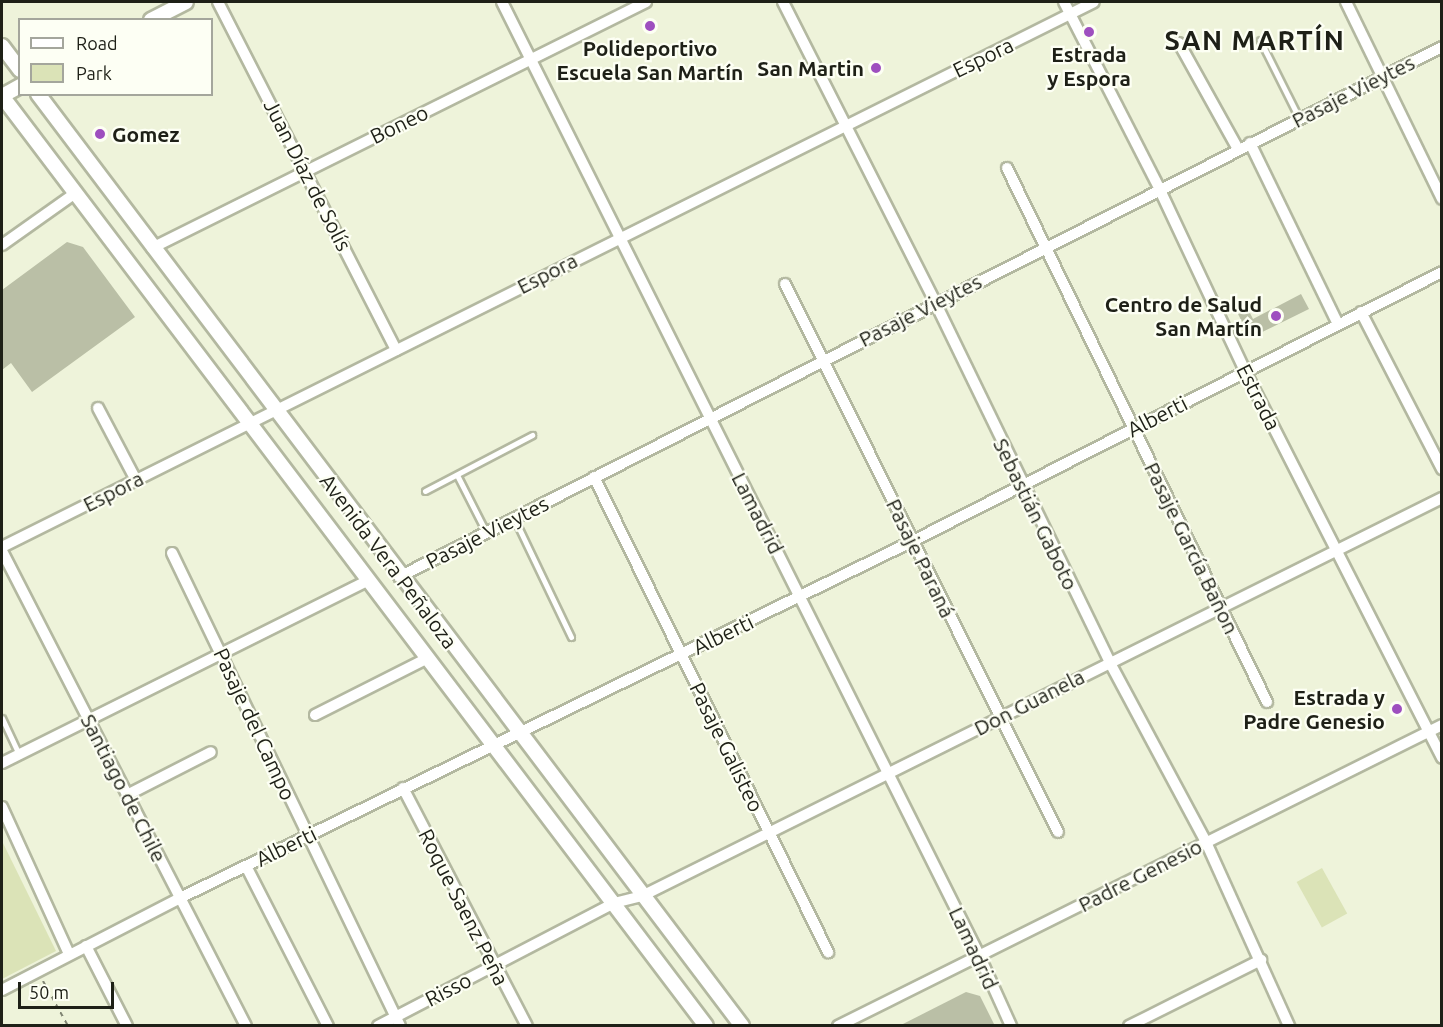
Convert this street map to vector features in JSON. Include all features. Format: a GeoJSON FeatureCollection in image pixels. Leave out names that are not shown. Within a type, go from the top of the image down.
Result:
{"type":"FeatureCollection","features":[{"type":"Feature","properties":{"kind":"main road"},"geometry":{"type":"LineString","coordinates":[[155,18],[186,2]]}},
{"type":"Feature","properties":{"kind":"main road"},"geometry":{"type":"LineString","coordinates":[[2,46],[18,67]]}},
{"type":"Feature","properties":{"kind":"main road"},"geometry":{"type":"LineString","coordinates":[[2,96],[18,87]]}},
{"type":"Feature","properties":{"kind":"main road","name":"Avenida Vera Peñaloza"},"geometry":{"type":"LineString","coordinates":[[2,96],[706,1026]]}},
{"type":"Feature","properties":{"kind":"main road","name":"Avenida Vera Peñaloza"},"geometry":{"type":"LineString","coordinates":[[39,96],[399,576],[742,1026]]}},
{"type":"Feature","properties":{"kind":"street","name":"Juan Díaz de Solís"},"geometry":{"type":"LineString","coordinates":[[218,2],[306,170],[396,350]]}},
{"type":"Feature","properties":{"kind":"street","name":"Lamadrid"},"geometry":{"type":"LineString","coordinates":[[502,2],[979,956],[1011,1026]]}},
{"type":"Feature","properties":{"kind":"street","name":"Boneo"},"geometry":{"type":"LineString","coordinates":[[152,248],[646,2]]}},
{"type":"Feature","properties":{"kind":"street","name":"Sebastián Gaboto"},"geometry":{"type":"LineString","coordinates":[[783,2],[935,302],[1021,485],[1109,661],[1206,842],[1289,1026]]}},
{"type":"Feature","properties":{"kind":"street","name":"Estrada"},"geometry":{"type":"LineString","coordinates":[[1064,2],[1159,188],[1245,370],[1442,758]]}},
{"type":"Feature","properties":{"kind":"street","name":"Espora"},"geometry":{"type":"LineString","coordinates":[[2,549],[620,237],[1095,2]]}},
{"type":"Feature","properties":{"kind":"street"},"geometry":{"type":"LineString","coordinates":[[1346,2],[1442,199]]}},
{"type":"Feature","properties":{"kind":"street"},"geometry":{"type":"LineString","coordinates":[[1179,43],[1238,149]]}},
{"type":"Feature","properties":{"kind":"street","name":"Pasaje Vieytes"},"geometry":{"type":"LineString","coordinates":[[399,576],[1159,188],[1442,47]]}},
{"type":"Feature","properties":{"kind":"street"},"geometry":{"type":"LineString","coordinates":[[1250,143],[1338,324]]}},
{"type":"Feature","properties":{"kind":"street","name":"Pasaje García Bañon"},"geometry":{"type":"LineString","coordinates":[[1007,168],[1268,702]]}},
{"type":"Feature","properties":{"kind":"street"},"geometry":{"type":"LineString","coordinates":[[2,245],[74,194]]}},
{"type":"Feature","properties":{"kind":"street","name":"Alberti"},"geometry":{"type":"LineString","coordinates":[[2,990],[180,898],[403,788],[494,744],[521,734],[913,541],[1245,370],[1442,272]]}},
{"type":"Feature","properties":{"kind":"street","name":"Pasaje Paraná"},"geometry":{"type":"LineString","coordinates":[[785,284],[1058,832]]}},
{"type":"Feature","properties":{"kind":"street"},"geometry":{"type":"LineString","coordinates":[[1361,312],[1442,469]]}},
{"type":"Feature","properties":{"kind":"street"},"geometry":{"type":"LineString","coordinates":[[98,408],[136,480]]}},
{"type":"Feature","properties":{"kind":"street","name":"Pasaje Galisteo"},"geometry":{"type":"LineString","coordinates":[[594,477],[828,952]]}},
{"type":"Feature","properties":{"kind":"street","name":"Don Guanela"},"geometry":{"type":"LineString","coordinates":[[614,903],[642,896],[1109,661],[1442,498]]}},
{"type":"Feature","properties":{"kind":"street","name":"Santiago de Chile"},"geometry":{"type":"LineString","coordinates":[[2,549],[246,1026]]}},
{"type":"Feature","properties":{"kind":"street","name":"Pasaje del Campo"},"geometry":{"type":"LineString","coordinates":[[172,553],[223,653],[308,836],[398,1021]]}},
{"type":"Feature","properties":{"kind":"street"},"geometry":{"type":"LineString","coordinates":[[2,763],[369,580]]}},
{"type":"Feature","properties":{"kind":"street"},"geometry":{"type":"LineString","coordinates":[[315,715],[428,658]]}},
{"type":"Feature","properties":{"kind":"street","name":"Padre Genesio"},"geometry":{"type":"LineString","coordinates":[[838,1026],[1442,725]]}},
{"type":"Feature","properties":{"kind":"street"},"geometry":{"type":"LineString","coordinates":[[127,795],[212,752]]}},
{"type":"Feature","properties":{"kind":"street","name":"Roque Saenz Peña"},"geometry":{"type":"LineString","coordinates":[[403,788],[493,966],[527,1026]]}},
{"type":"Feature","properties":{"kind":"street"},"geometry":{"type":"LineString","coordinates":[[2,807],[69,954]]}},
{"type":"Feature","properties":{"kind":"street"},"geometry":{"type":"LineString","coordinates":[[246,866],[328,1026]]}},
{"type":"Feature","properties":{"kind":"street","name":"Risso"},"geometry":{"type":"LineString","coordinates":[[378,1026],[398,1021],[493,966],[614,903]]}},
{"type":"Feature","properties":{"kind":"street"},"geometry":{"type":"LineString","coordinates":[[86,946],[127,1026]]}},
{"type":"Feature","properties":{"kind":"street"},"geometry":{"type":"LineString","coordinates":[[1129,1026],[1261,960]]}},
{"type":"Feature","properties":{"kind":"lane"},"geometry":{"type":"LineString","coordinates":[[1260,40],[1299,118]]}},
{"type":"Feature","properties":{"kind":"lane"},"geometry":{"type":"LineString","coordinates":[[425,491],[532,435]]}},
{"type":"Feature","properties":{"kind":"lane"},"geometry":{"type":"LineString","coordinates":[[457,475],[486,532]]}},
{"type":"Feature","properties":{"kind":"lane"},"geometry":{"type":"LineString","coordinates":[[514,518],[571,637]]}},
{"type":"Feature","properties":{"kind":"lane"},"geometry":{"type":"LineString","coordinates":[[2,718],[19,754]]}},
{"type":"Feature","properties":{"kind":"path"},"geometry":{"type":"LineString","coordinates":[[38,971],[68,1026]]}},
{"type":"Feature","properties":{"kind":"green space"},"geometry":{"type":"Polygon","coordinates":[[[2,841],[56,951],[2,979],[2,841]]]}},
{"type":"Feature","properties":{"kind":"green space"},"geometry":{"type":"Polygon","coordinates":[[[1322,868],[1347,913],[1322,928],[1297,882],[1322,868]]]}},
{"type":"Feature","properties":{"kind":"building"},"geometry":{"type":"Polygon","coordinates":[[[67,242],[83,247],[135,317],[32,392],[11,363],[2,370],[2,290],[67,242]]]}},
{"type":"Feature","properties":{"kind":"building","name":"Centro de Salud San Martín"},"geometry":{"type":"Polygon","coordinates":[[[1301,294],[1309,309],[1250,338],[1238,314],[1248,309],[1253,319],[1301,294]]]}},
{"type":"Feature","properties":{"kind":"building"},"geometry":{"type":"Polygon","coordinates":[[[966,992],[980,996],[995,1026],[899,1026],[966,992]]]}},
{"type":"Feature","properties":{"kind":"place","name":"Polideportivo Escuela San Martín"},"geometry":{"type":"Point","coordinates":[650,26]}},
{"type":"Feature","properties":{"kind":"place","name":"Estrada y Espora"},"geometry":{"type":"Point","coordinates":[1089,32]}},
{"type":"Feature","properties":{"kind":"place","name":"San Martin"},"geometry":{"type":"Point","coordinates":[876,68]}},
{"type":"Feature","properties":{"kind":"place","name":"Gomez"},"geometry":{"type":"Point","coordinates":[100,134]}},
{"type":"Feature","properties":{"kind":"place","name":"Centro de Salud San Martín"},"geometry":{"type":"Point","coordinates":[1276,316]}},
{"type":"Feature","properties":{"kind":"place","name":"Estrada y Padre Genesio"},"geometry":{"type":"Point","coordinates":[1397,709]}},
{"type":"Feature","properties":{"kind":"district","name":"SAN MARTÍN"},"geometry":{"type":"Point","coordinates":[1255,41]}}]}
